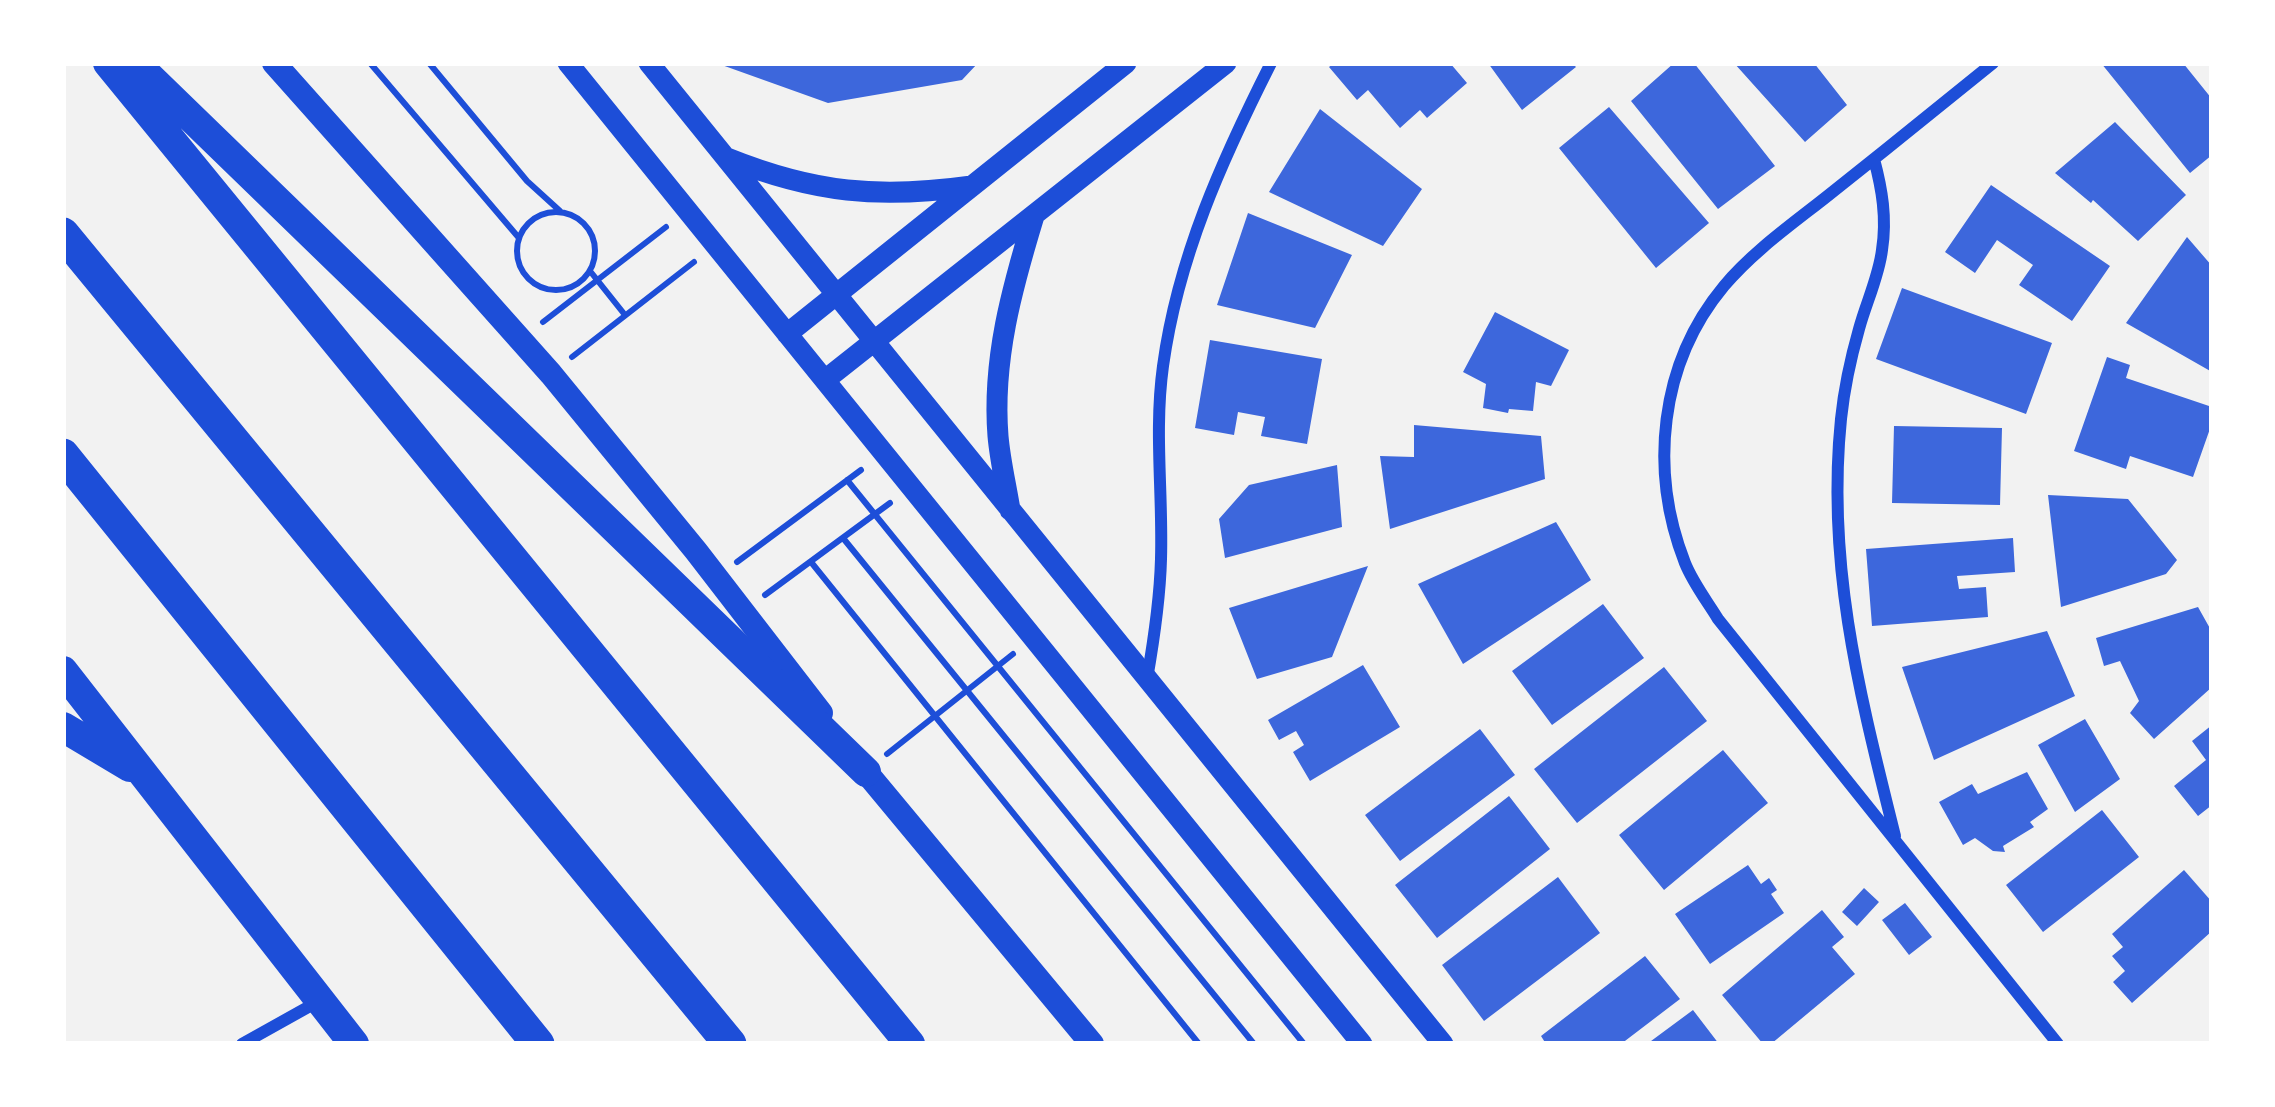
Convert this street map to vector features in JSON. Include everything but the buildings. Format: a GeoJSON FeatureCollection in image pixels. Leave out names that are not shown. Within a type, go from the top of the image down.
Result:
{"type":"FeatureCollection","features":[{"type":"Feature","properties":{"kind":"highway"},"geometry":{"type":"LineString","coordinates":[[108,63],[910,1044]]}},
{"type":"Feature","properties":{"kind":"highway"},"geometry":{"type":"LineString","coordinates":[[134,63],[866,772]]}},
{"type":"Feature","properties":{"kind":"highway"},"geometry":{"type":"LineString","coordinates":[[63,234],[730,1044]]}},
{"type":"Feature","properties":{"kind":"highway"},"geometry":{"type":"LineString","coordinates":[[63,455],[538,1044]]}},
{"type":"Feature","properties":{"kind":"highway"},"geometry":{"type":"LineString","coordinates":[[63,671],[354,1044]]}},
{"type":"Feature","properties":{"kind":"highway"},"geometry":{"type":"LineString","coordinates":[[63,727],[148,779]]}},
{"type":"Feature","properties":{"kind":"main road"},"geometry":{"type":"LineString","coordinates":[[274,63],[551,374],[866,772],[1092,1044]]}},
{"type":"Feature","properties":{"kind":"street"},"geometry":{"type":"LineString","coordinates":[[568,63],[1362,1044]]}},
{"type":"Feature","properties":{"kind":"street"},"geometry":{"type":"LineString","coordinates":[[650,63],[1443,1044]]}},
{"type":"Feature","properties":{"kind":"street"},"geometry":{"type":"LineString","coordinates":[[787,334],[1126,63]]}},
{"type":"Feature","properties":{"kind":"street"},"geometry":{"type":"LineString","coordinates":[[824,380],[1226,63]]}},
{"type":"Feature","properties":{"kind":"street"},"geometry":{"type":"LineString","coordinates":[[1147,680],[1161,556],[1156,461],[1163,366],[1182,273],[1213,182],[1271,63]]}},
{"type":"Feature","properties":{"kind":"street"},"geometry":{"type":"LineString","coordinates":[[1993,63],[1768,244],[1724,286],[1691,336],[1670,392],[1662,451],[1668,511],[1687,568],[1718,619],[2057,1044]]}},
{"type":"Feature","properties":{"kind":"street"},"geometry":{"type":"LineString","coordinates":[[724,157],[783,180],[845,193],[909,195],[972,186]]}},
{"type":"Feature","properties":{"kind":"street"},"geometry":{"type":"LineString","coordinates":[[1874,159],[1882,190],[1882,254],[1857,334],[1841,415],[1836,499],[1840,582],[1853,664],[1897,843]]}},
{"type":"Feature","properties":{"kind":"street"},"geometry":{"type":"LineString","coordinates":[[1010,510],[998,437],[998,363],[1012,289],[1034,215]]}},
{"type":"Feature","properties":{"kind":"street"},"geometry":{"type":"LineString","coordinates":[[242,1044],[320,1001]]}},
{"type":"Feature","properties":{"kind":"path"},"geometry":{"type":"LineString","coordinates":[[370,63],[519,238],[520,266],[539,287],[568,289],[590,271],[595,247],[591,235],[527,181],[429,63]]}},
{"type":"Feature","properties":{"kind":"path"},"geometry":{"type":"LineString","coordinates":[[521,340],[688,210]]}},
{"type":"Feature","properties":{"kind":"path"},"geometry":{"type":"LineString","coordinates":[[519,238],[537,217],[563,213]]}},
{"type":"Feature","properties":{"kind":"path"},"geometry":{"type":"LineString","coordinates":[[551,374],[716,245]]}},
{"type":"Feature","properties":{"kind":"path"},"geometry":{"type":"LineString","coordinates":[[590,271],[626,315]]}},
{"type":"Feature","properties":{"kind":"path"},"geometry":{"type":"LineString","coordinates":[[716,578],[884,454]]}},
{"type":"Feature","properties":{"kind":"path"},"geometry":{"type":"LineString","coordinates":[[847,480],[1304,1044]]}},
{"type":"Feature","properties":{"kind":"path"},"geometry":{"type":"LineString","coordinates":[[743,612],[911,487]]}},
{"type":"Feature","properties":{"kind":"path"},"geometry":{"type":"LineString","coordinates":[[843,538],[1254,1044]]}},
{"type":"Feature","properties":{"kind":"path"},"geometry":{"type":"LineString","coordinates":[[811,562],[1199,1044]]}},
{"type":"Feature","properties":{"kind":"path"},"geometry":{"type":"LineString","coordinates":[[866,772],[1034,638]]}}]}
